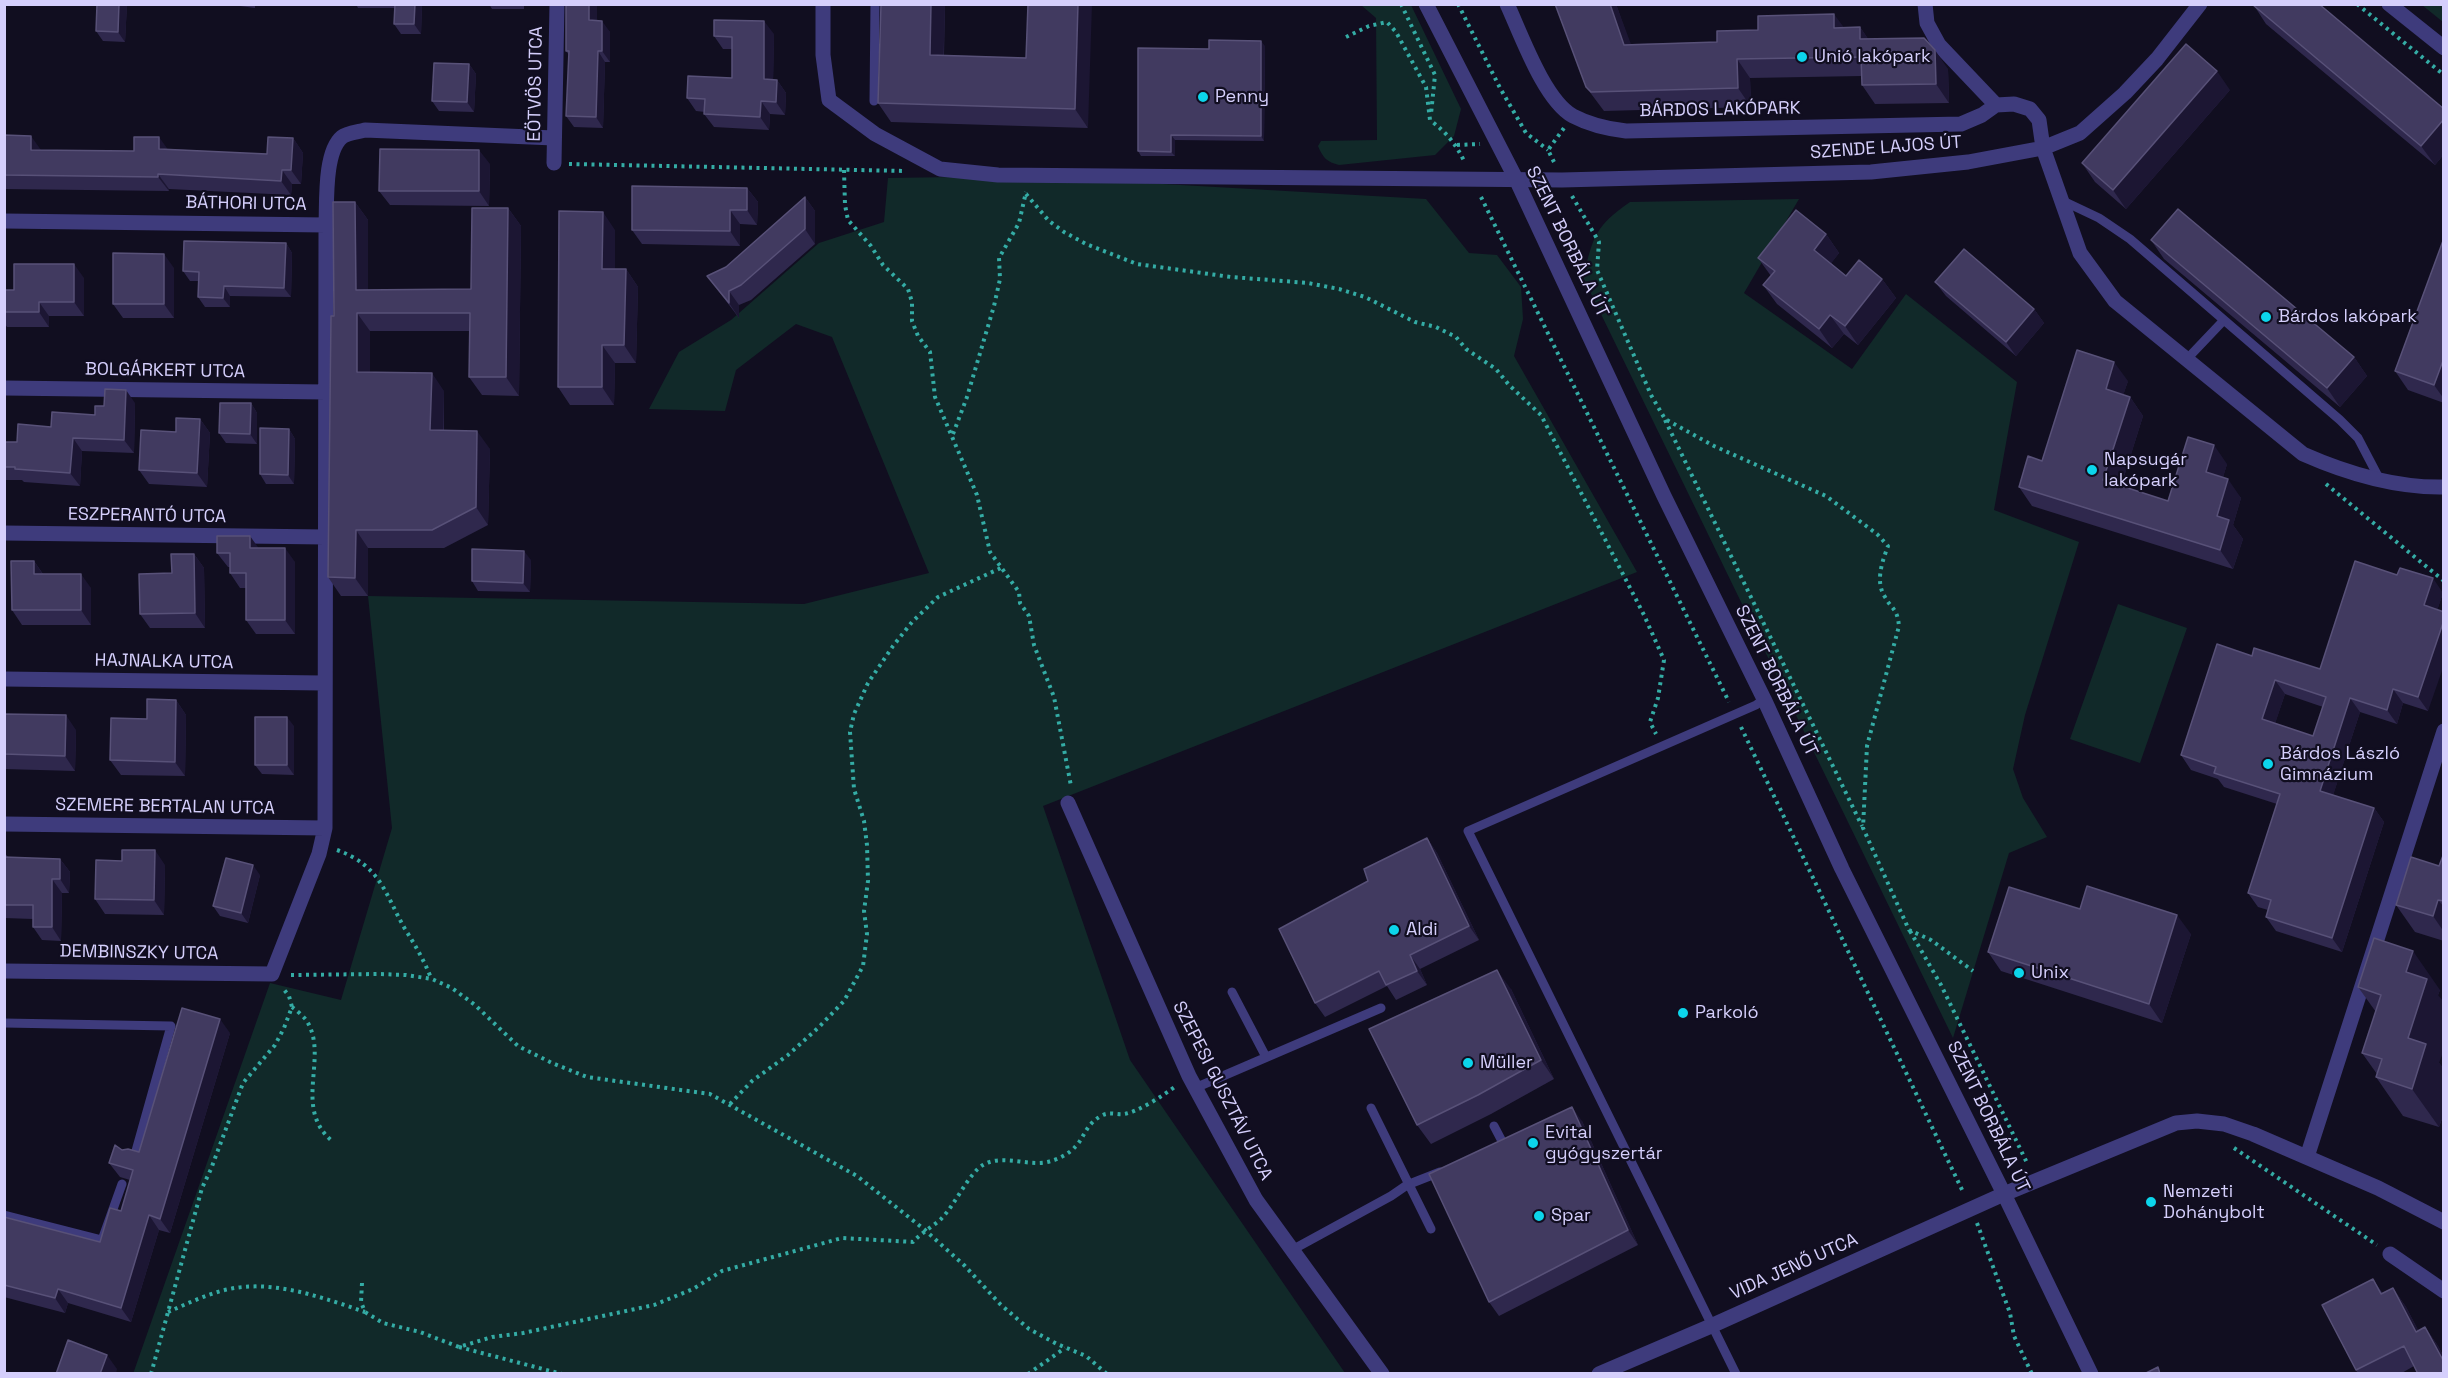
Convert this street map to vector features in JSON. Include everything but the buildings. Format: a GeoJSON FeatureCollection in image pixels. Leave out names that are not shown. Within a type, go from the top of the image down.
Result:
{"type":"FeatureCollection","features":[{"type":"Feature","properties":{"kind":"street","name":"EÖTVÖS UTCA"},"geometry":{"type":"LineString","coordinates":[[554,163],[557,4]]}},
{"type":"Feature","properties":{"kind":"street"},"geometry":{"type":"LineString","coordinates":[[823,4],[823,55],[829,100],[875,134],[940,169]]}},
{"type":"Feature","properties":{"kind":"street","name":"SZENT BORBÁLA ÚT"},"geometry":{"type":"LineString","coordinates":[[1426,4],[1515,179],[1664,496],[1764,699],[1842,868],[2091,1374]]}},
{"type":"Feature","properties":{"kind":"street","name":"BÁRDOS LAKÓPARK"},"geometry":{"type":"LineString","coordinates":[[1507,4],[1546,87],[1573,116],[1605,129],[1626,131],[1961,124],[1982,115],[1996,105]]}},
{"type":"Feature","properties":{"kind":"street"},"geometry":{"type":"LineString","coordinates":[[1925,4],[1927,23],[1940,45],[1996,105],[2014,104],[2030,109],[2039,120],[2043,148],[2080,253],[2115,301],[2302,454],[2330,466],[2380,480],[2444,487]]}},
{"type":"Feature","properties":{"kind":"street","name":"SZENDE LAJOS ÚT"},"geometry":{"type":"LineString","coordinates":[[940,169],[998,176],[1562,180],[1871,172],[1968,162],[2043,148],[2080,133],[2125,93],[2157,59],[2200,4]]}},
{"type":"Feature","properties":{"kind":"street"},"geometry":{"type":"LineString","coordinates":[[2389,4],[2444,48]]}},
{"type":"Feature","properties":{"kind":"street","name":"BÁTHORI UTCA"},"geometry":{"type":"LineString","coordinates":[[4,221],[326,225],[329,164],[334,146],[343,136],[365,130],[554,138]]}},
{"type":"Feature","properties":{"kind":"street"},"geometry":{"type":"LineString","coordinates":[[272,974],[321,845],[324,828],[326,225]]}},
{"type":"Feature","properties":{"kind":"street","name":"BOLGÁRKERT UTCA"},"geometry":{"type":"LineString","coordinates":[[4,388],[326,392]]}},
{"type":"Feature","properties":{"kind":"street","name":"ESZPERANTÓ UTCA"},"geometry":{"type":"LineString","coordinates":[[4,534],[325,537]]}},
{"type":"Feature","properties":{"kind":"street","name":"HAJNALKA UTCA"},"geometry":{"type":"LineString","coordinates":[[4,679],[323,683]]}},
{"type":"Feature","properties":{"kind":"street"},"geometry":{"type":"LineString","coordinates":[[2307,1156],[2444,731]]}},
{"type":"Feature","properties":{"kind":"street","name":"SZEPESI GUSZTÁV UTCA"},"geometry":{"type":"LineString","coordinates":[[1068,803],[1192,1082],[1256,1200],[1382,1374]]}},
{"type":"Feature","properties":{"kind":"street","name":"SZEMERE BERTALAN UTCA"},"geometry":{"type":"LineString","coordinates":[[4,824],[324,828]]}},
{"type":"Feature","properties":{"kind":"street","name":"DEMBINSZKY UTCA"},"geometry":{"type":"LineString","coordinates":[[4,971],[272,974]]}},
{"type":"Feature","properties":{"kind":"street","name":"VIDA JENŐ UTCA"},"geometry":{"type":"LineString","coordinates":[[1599,1374],[2004,1194],[2176,1123],[2197,1121],[2224,1124],[2307,1156],[2378,1188],[2444,1222]]}},
{"type":"Feature","properties":{"kind":"street"},"geometry":{"type":"LineString","coordinates":[[2390,1254],[2444,1291]]}},
{"type":"Feature","properties":{"kind":"lane"},"geometry":{"type":"LineString","coordinates":[[873,101],[875,4]]}},
{"type":"Feature","properties":{"kind":"lane"},"geometry":{"type":"LineString","coordinates":[[2060,200],[2099,218],[2130,239],[2224,320],[2358,438],[2380,480]]}},
{"type":"Feature","properties":{"kind":"lane"},"geometry":{"type":"LineString","coordinates":[[2186,360],[2224,320]]}},
{"type":"Feature","properties":{"kind":"lane"},"geometry":{"type":"LineString","coordinates":[[1736,1374],[1468,831],[1662,747],[1756,705],[1764,699]]}},
{"type":"Feature","properties":{"kind":"lane"},"geometry":{"type":"LineString","coordinates":[[1233,992],[1266,1057]]}},
{"type":"Feature","properties":{"kind":"lane"},"geometry":{"type":"LineString","coordinates":[[1192,1082],[1266,1057],[1382,1008]]}},
{"type":"Feature","properties":{"kind":"lane"},"geometry":{"type":"LineString","coordinates":[[4,1023],[171,1026],[134,1158]]}},
{"type":"Feature","properties":{"kind":"lane"},"geometry":{"type":"LineString","coordinates":[[1371,1108],[1407,1185],[1431,1229]]}},
{"type":"Feature","properties":{"kind":"lane"},"geometry":{"type":"LineString","coordinates":[[1486,1155],[1504,1145],[1494,1126]]}},
{"type":"Feature","properties":{"kind":"lane"},"geometry":{"type":"LineString","coordinates":[[1292,1250],[1407,1185],[1437,1172],[1449,1171]]}},
{"type":"Feature","properties":{"kind":"lane"},"geometry":{"type":"LineString","coordinates":[[4,1215],[102,1240],[122,1184]]}},
{"type":"Feature","properties":{"kind":"path"},"geometry":{"type":"LineString","coordinates":[[1401,4],[1435,75],[1430,120]]}},
{"type":"Feature","properties":{"kind":"path"},"geometry":{"type":"LineString","coordinates":[[1458,4],[1500,88],[1526,133],[1548,150],[1562,180],[1599,242],[1597,270],[1651,395],[1665,419],[1910,930],[1941,985],[2034,1181]]}},
{"type":"Feature","properties":{"kind":"path"},"geometry":{"type":"LineString","coordinates":[[2357,4],[2444,75]]}},
{"type":"Feature","properties":{"kind":"path"},"geometry":{"type":"LineString","coordinates":[[1346,37],[1370,26],[1387,22],[1396,32],[1425,87],[1430,120],[1447,132],[1457,145],[1906,1069]]}},
{"type":"Feature","properties":{"kind":"path"},"geometry":{"type":"LineString","coordinates":[[1548,150],[1573,116]]}},
{"type":"Feature","properties":{"kind":"path"},"geometry":{"type":"LineString","coordinates":[[554,163],[895,172],[940,169]]}},
{"type":"Feature","properties":{"kind":"path"},"geometry":{"type":"LineString","coordinates":[[844,170],[848,220],[871,246],[883,265],[908,289],[912,302],[912,321],[918,336],[930,352],[935,397],[978,495],[990,552],[1019,592],[1020,603],[1029,616],[1034,645],[1054,697],[1072,788],[1068,803]]}},
{"type":"Feature","properties":{"kind":"path"},"geometry":{"type":"LineString","coordinates":[[952,435],[967,397],[994,306],[1000,279],[999,258],[1019,223],[1026,194],[1023,176]]}},
{"type":"Feature","properties":{"kind":"path"},"geometry":{"type":"LineString","coordinates":[[1026,194],[1049,221],[1064,231],[1086,244],[1137,264],[1231,277],[1308,283],[1356,294],[1415,322],[1436,327],[1456,337],[1466,349],[1496,369],[1509,385],[1541,415],[1644,615],[1664,660],[1658,698],[1650,722],[1662,747]]}},
{"type":"Feature","properties":{"kind":"path"},"geometry":{"type":"LineString","coordinates":[[1665,419],[1714,446],[1826,496],[1877,534],[1888,546],[1879,583],[1884,597],[1897,612],[1899,626],[1867,746],[1863,828]]}},
{"type":"Feature","properties":{"kind":"path"},"geometry":{"type":"LineString","coordinates":[[2320,479],[2444,581]]}},
{"type":"Feature","properties":{"kind":"path"},"geometry":{"type":"LineString","coordinates":[[730,1104],[752,1081],[788,1055],[819,1027],[844,1001],[863,966],[867,934],[864,912],[868,881],[867,845],[864,821],[854,789],[850,732],[854,714],[868,683],[905,630],[938,597],[1000,568]]}},
{"type":"Feature","properties":{"kind":"path"},"geometry":{"type":"LineString","coordinates":[[321,845],[342,852],[363,865],[382,882],[405,928],[420,951],[432,979]]}},
{"type":"Feature","properties":{"kind":"path"},"geometry":{"type":"LineString","coordinates":[[1910,930],[1931,940],[1973,971]]}},
{"type":"Feature","properties":{"kind":"path"},"geometry":{"type":"LineString","coordinates":[[272,974],[315,976],[379,974],[432,979],[452,988],[475,1005],[518,1046],[552,1063],[587,1077],[710,1094],[857,1176],[925,1230],[965,1266],[1000,1304],[1029,1329],[1086,1356],[1107,1374]]}},
{"type":"Feature","properties":{"kind":"path"},"geometry":{"type":"LineString","coordinates":[[272,974],[289,996],[292,1006],[308,1023],[313,1043],[312,1107],[321,1132],[332,1141]]}},
{"type":"Feature","properties":{"kind":"path"},"geometry":{"type":"LineString","coordinates":[[151,1374],[202,1188],[212,1170],[243,1083],[275,1045],[292,1006]]}},
{"type":"Feature","properties":{"kind":"path"},"geometry":{"type":"LineString","coordinates":[[459,1347],[492,1337],[523,1333],[654,1305],[693,1289],[722,1271],[842,1238],[913,1242],[939,1220],[962,1192],[966,1182],[983,1165],[994,1161],[1050,1162],[1076,1147],[1082,1134],[1099,1116],[1107,1113],[1124,1114],[1192,1082]]}},
{"type":"Feature","properties":{"kind":"path"},"geometry":{"type":"LineString","coordinates":[[2230,1145],[2390,1254]]}},
{"type":"Feature","properties":{"kind":"path"},"geometry":{"type":"LineString","coordinates":[[362,1283],[361,1302],[365,1312]]}},
{"type":"Feature","properties":{"kind":"path"},"geometry":{"type":"LineString","coordinates":[[168,1312],[206,1296],[242,1287],[290,1291],[365,1312],[382,1323],[420,1332],[459,1347],[562,1374]]}},
{"type":"Feature","properties":{"kind":"path"},"geometry":{"type":"LineString","coordinates":[[1028,1374],[1065,1348]]}},
{"type":"Feature","properties":{"kind":"green space"},"geometry":{"type":"Polygon","coordinates":[[[1361,5],[1411,5],[1461,109],[1454,136],[1435,155],[1339,165],[1326,159],[1318,146],[1321,141],[1377,140],[1376,18],[1361,5]]]}},
{"type":"Feature","properties":{"kind":"green space"},"geometry":{"type":"Polygon","coordinates":[[[2422,5],[2443,5],[2443,22],[2422,5]]]}},
{"type":"Feature","properties":{"kind":"green space"},"geometry":{"type":"Polygon","coordinates":[[[1023,176],[1426,199],[1469,253],[1497,255],[1521,287],[1523,319],[1514,356],[1637,572],[1043,806],[1130,1060],[1345,1373],[133,1374],[270,983],[341,1000],[392,828],[368,596],[804,604],[929,573],[832,337],[796,324],[736,370],[725,411],[649,409],[679,352],[731,320],[819,243],[884,222],[888,178],[1023,176]]]}},
{"type":"Feature","properties":{"kind":"green space"},"geometry":{"type":"Polygon","coordinates":[[[1799,199],[1744,293],[1852,369],[1906,294],[2017,382],[1994,510],[2079,542],[2025,715],[2013,769],[2023,798],[2047,837],[2009,853],[1953,1038],[1583,277],[1593,242],[1602,226],[1630,202],[1799,199]]]}},
{"type":"Feature","properties":{"kind":"green space"},"geometry":{"type":"Polygon","coordinates":[[[2118,604],[2187,628],[2140,763],[2070,739],[2118,604]]]}},
{"type":"Feature","properties":{"kind":"place","name":"Unió lakópark"},"geometry":{"type":"Point","coordinates":[1802,57]}},
{"type":"Feature","properties":{"kind":"place","name":"Penny"},"geometry":{"type":"Point","coordinates":[1203,97]}},
{"type":"Feature","properties":{"kind":"place","name":"Bárdos lakópark"},"geometry":{"type":"Point","coordinates":[2266,317]}},
{"type":"Feature","properties":{"kind":"place","name":"Napsugár lakópark"},"geometry":{"type":"Point","coordinates":[2092,470]}},
{"type":"Feature","properties":{"kind":"place","name":"Bárdos László Gimnázium"},"geometry":{"type":"Point","coordinates":[2268,764]}},
{"type":"Feature","properties":{"kind":"place","name":"Aldi"},"geometry":{"type":"Point","coordinates":[1394,930]}},
{"type":"Feature","properties":{"kind":"place","name":"Unix"},"geometry":{"type":"Point","coordinates":[2019,973]}},
{"type":"Feature","properties":{"kind":"place","name":"Parkoló"},"geometry":{"type":"Point","coordinates":[1683,1013]}},
{"type":"Feature","properties":{"kind":"place","name":"Müller"},"geometry":{"type":"Point","coordinates":[1468,1063]}},
{"type":"Feature","properties":{"kind":"place","name":"Evital gyógyszertár"},"geometry":{"type":"Point","coordinates":[1533,1143]}},
{"type":"Feature","properties":{"kind":"place","name":"Nemzeti Dohánybolt"},"geometry":{"type":"Point","coordinates":[2151,1202]}},
{"type":"Feature","properties":{"kind":"place","name":"Spar"},"geometry":{"type":"Point","coordinates":[1539,1216]}}]}
